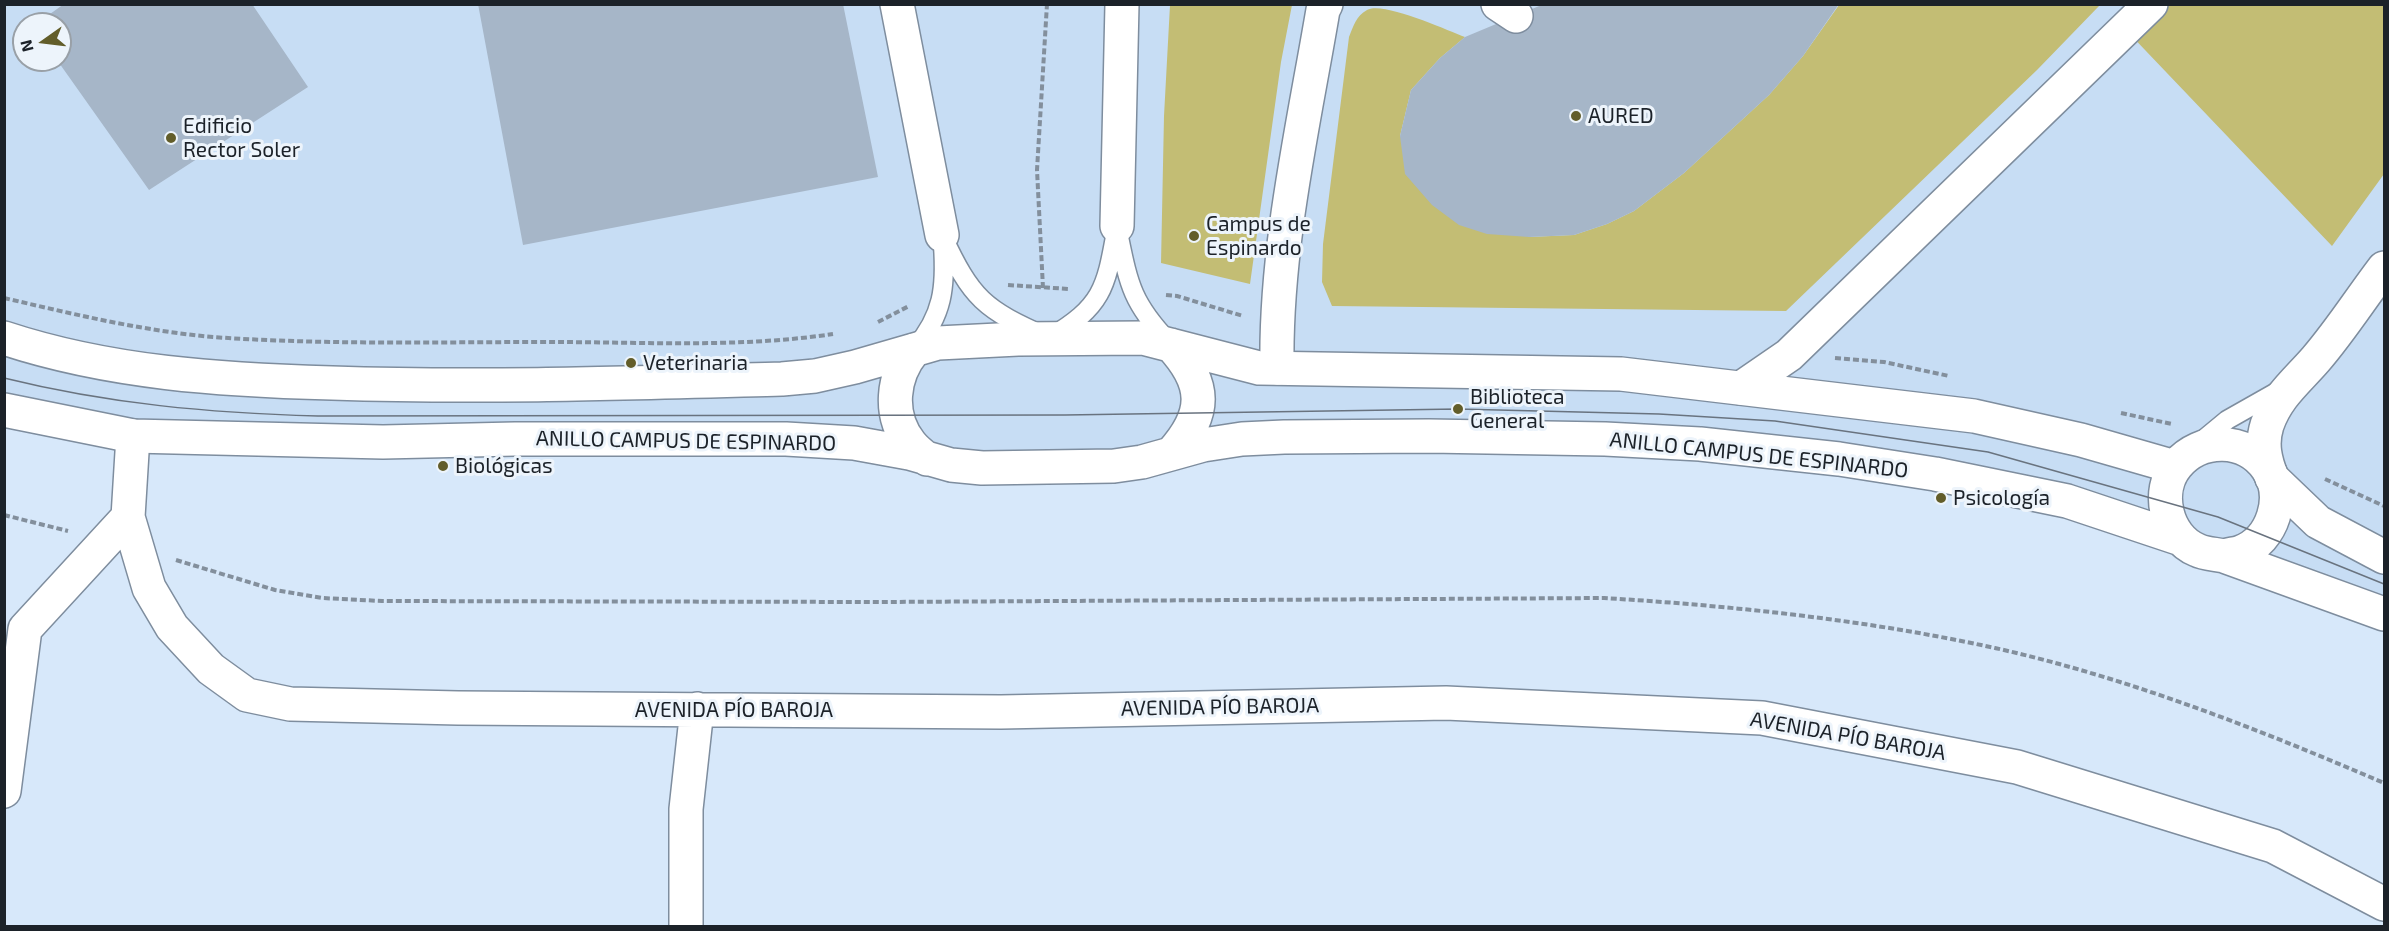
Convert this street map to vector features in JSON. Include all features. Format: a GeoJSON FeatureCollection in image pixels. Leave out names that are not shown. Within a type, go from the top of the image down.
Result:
{"type":"FeatureCollection","features":[{"type":"Feature","properties":{"kind":"main road"},"geometry":{"type":"LineString","coordinates":[[897,4],[942,235]]}},
{"type":"Feature","properties":{"kind":"main road"},"geometry":{"type":"LineString","coordinates":[[1117,226],[1122,4]]}},
{"type":"Feature","properties":{"kind":"main road"},"geometry":{"type":"LineString","coordinates":[[1277,368],[1276,327],[1290,208],[1323,10],[1326,4]]}},
{"type":"Feature","properties":{"kind":"main road"},"geometry":{"type":"LineString","coordinates":[[1741,388],[1789,355],[2151,4]]}},
{"type":"Feature","properties":{"kind":"main road"},"geometry":{"type":"LineString","coordinates":[[2224,556],[2242,552],[2259,541],[2272,523],[2277,497],[2264,457],[2265,433],[2280,397],[2315,360],[2374,289],[2385,268]]}},
{"type":"Feature","properties":{"kind":"main road"},"geometry":{"type":"LineString","coordinates":[[4,338],[43,351],[136,369],[246,381],[411,386],[815,376],[888,359],[938,343],[964,340],[1143,338],[1235,363],[1277,368],[1621,375],[1741,388],[1974,416],[2182,460]]}},
{"type":"Feature","properties":{"kind":"main road"},"geometry":{"type":"LineString","coordinates":[[1171,345],[1187,362],[1198,395],[1197,413],[1193,425],[1172,453]]}},
{"type":"Feature","properties":{"kind":"main road"},"geometry":{"type":"LineString","coordinates":[[914,350],[903,362],[897,383],[896,414],[918,456]]}},
{"type":"Feature","properties":{"kind":"main road","name":"ANILLO CAMPUS DE ESPINARDO"},"geometry":{"type":"LineString","coordinates":[[4,410],[133,436],[383,442],[515,439],[786,439],[854,443],[951,465],[982,468],[1114,466],[1143,462],[1203,445],[1273,437],[1418,436],[1605,439],[1700,444],[1839,459],[1935,474],[2067,501],[2181,539],[2197,550],[2224,556],[2385,614]]}},
{"type":"Feature","properties":{"kind":"main road","name":"AVENIDA PÍO BAROJA"},"geometry":{"type":"LineString","coordinates":[[133,436],[132,532],[148,588],[172,627],[211,669],[246,695],[290,704],[470,708],[1001,711],[1446,703],[1762,718],[2017,767],[2273,846],[2385,904]]}},
{"type":"Feature","properties":{"kind":"main road"},"geometry":{"type":"LineString","coordinates":[[2181,539],[2173,530],[2166,512],[2165,492],[2182,460],[2206,445],[2236,445],[2253,454],[2267,468],[2272,478],[2318,522],[2385,557]]}},
{"type":"Feature","properties":{"kind":"main road"},"geometry":{"type":"LineString","coordinates":[[4,791],[25,629],[132,532]]}},
{"type":"Feature","properties":{"kind":"main road"},"geometry":{"type":"LineString","coordinates":[[686,927],[686,809],[697,709]]}},
{"type":"Feature","properties":{"kind":"lane"},"geometry":{"type":"LineString","coordinates":[[942,235],[960,273],[972,291],[986,305],[1016,324],[1049,338],[1073,324],[1090,309],[1101,291],[1107,278],[1117,226]]}},
{"type":"Feature","properties":{"kind":"lane"},"geometry":{"type":"LineString","coordinates":[[1117,226],[1132,292],[1150,320],[1171,345]]}},
{"type":"Feature","properties":{"kind":"lane"},"geometry":{"type":"LineString","coordinates":[[914,350],[926,336],[942,298],[945,273],[942,235]]}},
{"type":"Feature","properties":{"kind":"lane"},"geometry":{"type":"LineString","coordinates":[[2182,460],[2220,425],[2292,382]]}},
{"type":"Feature","properties":{"kind":"path"},"geometry":{"type":"LineString","coordinates":[[1044,288],[1037,170],[1047,4]]}},
{"type":"Feature","properties":{"kind":"path"},"geometry":{"type":"LineString","coordinates":[[132,532],[275,590],[322,598],[382,602],[1604,598],[1673,602],[1858,623],[1996,648],[2085,672],[2237,722],[2385,783]]}},
{"type":"Feature","properties":{"kind":"shaded area","name":"Campus de Espinardo"},"geometry":{"type":"Polygon","coordinates":[[[5,5],[2384,5],[2384,614],[2224,556],[1839,459],[1203,445],[927,459],[5,426],[5,5]]]}},
{"type":"Feature","properties":{"kind":"shaded area"},"geometry":{"type":"Polygon","coordinates":[[[1170,5],[1292,5],[1281,62],[1250,284],[1161,263],[1164,116],[1170,5]]]}},
{"type":"Feature","properties":{"kind":"shaded area"},"geometry":{"type":"Polygon","coordinates":[[[1839,5],[2100,5],[2037,70],[1786,311],[1332,306],[1322,282],[1323,244],[1349,37],[1363,12],[1375,8],[1386,9],[1465,37],[1440,58],[1411,90],[1400,136],[1529,237],[1574,235],[1607,224],[1634,211],[1684,173],[1769,95],[1803,56],[1839,5]]]}},
{"type":"Feature","properties":{"kind":"shaded area"},"geometry":{"type":"Polygon","coordinates":[[[2151,5],[2384,5],[2384,174],[2332,246],[2125,29],[2151,5]]]}},
{"type":"Feature","properties":{"kind":"building","name":"Edificio Rector Soler"},"geometry":{"type":"Polygon","coordinates":[[[64,4],[252,4],[308,87],[149,190],[65,72],[72,72],[72,12],[53,12],[64,4]]]}},
{"type":"Feature","properties":{"kind":"building"},"geometry":{"type":"Polygon","coordinates":[[[478,4],[843,4],[878,177],[523,245],[478,4]]]}},
{"type":"Feature","properties":{"kind":"building","name":"AURED"},"geometry":{"type":"Polygon","coordinates":[[[1544,4],[1839,4],[1803,56],[1769,95],[1684,173],[1634,211],[1607,224],[1574,235],[1529,237],[1487,234],[1459,225],[1432,205],[1405,174],[1400,136],[1411,90],[1440,58],[1465,37],[1544,4]]]}},
{"type":"Feature","properties":{"kind":"tram line"},"geometry":{"type":"LineString","coordinates":[[4,378],[43,387],[160,406],[318,416],[1065,415],[1458,409],[1659,414],[1775,421],[1988,452],[2218,517],[2384,584]]}},
{"type":"Feature","properties":{"kind":"place","name":"AURED"},"geometry":{"type":"Point","coordinates":[1576,116]}},
{"type":"Feature","properties":{"kind":"place","name":"Edificio Rector Soler"},"geometry":{"type":"Point","coordinates":[171,138]}},
{"type":"Feature","properties":{"kind":"place","name":"Campus de Espinardo"},"geometry":{"type":"Point","coordinates":[1194,236]}},
{"type":"Feature","properties":{"kind":"place","name":"Veterinaria"},"geometry":{"type":"Point","coordinates":[631,363]}},
{"type":"Feature","properties":{"kind":"place","name":"Biblioteca General"},"geometry":{"type":"Point","coordinates":[1458,409]}},
{"type":"Feature","properties":{"kind":"place","name":"Biológicas"},"geometry":{"type":"Point","coordinates":[443,466]}},
{"type":"Feature","properties":{"kind":"place","name":"Psicología"},"geometry":{"type":"Point","coordinates":[1941,498]}}]}
